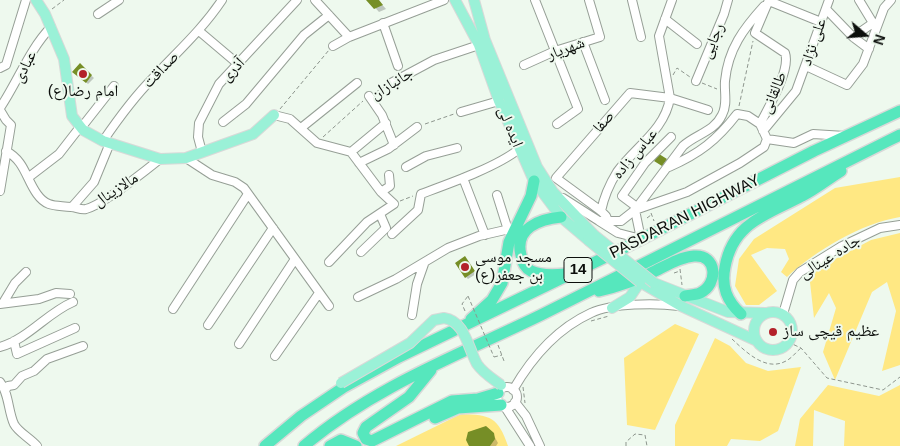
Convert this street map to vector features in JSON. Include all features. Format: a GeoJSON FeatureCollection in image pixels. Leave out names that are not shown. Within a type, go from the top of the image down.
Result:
{"type":"FeatureCollection","features":[{"type":"Feature","properties":{"kind":"highway","name":"PASDARAN HIGHWAY"},"geometry":{"type":"LineString","coordinates":[[266,446],[302,416],[331,396],[399,357],[460,329],[900,111]]}},
{"type":"Feature","properties":{"kind":"highway","name":"PASDARAN HIGHWAY"},"geometry":{"type":"LineString","coordinates":[[304,446],[363,404],[432,367],[494,338],[900,135]]}},
{"type":"Feature","properties":{"kind":"highway"},"geometry":{"type":"LineString","coordinates":[[745,314],[729,303],[724,289],[723,272],[733,240],[744,228],[758,218],[804,195],[864,153]]}},
{"type":"Feature","properties":{"kind":"highway"},"geometry":{"type":"LineString","coordinates":[[460,329],[492,300],[502,283],[511,229],[531,196],[534,181]]}},
{"type":"Feature","properties":{"kind":"highway"},"geometry":{"type":"LineString","coordinates":[[561,217],[538,221],[529,227],[522,234],[520,253],[523,263],[532,272],[569,274]]}},
{"type":"Feature","properties":{"kind":"highway"},"geometry":{"type":"LineString","coordinates":[[582,294],[612,288],[678,266],[696,255],[706,259],[712,265],[714,274],[709,284],[701,292],[683,299]]}},
{"type":"Feature","properties":{"kind":"highway"},"geometry":{"type":"LineString","coordinates":[[432,367],[409,397],[366,427],[363,433],[371,444],[452,401],[504,395]]}},
{"type":"Feature","properties":{"kind":"highway"},"geometry":{"type":"LineString","coordinates":[[330,446],[342,440],[356,446]]}},
{"type":"Feature","properties":{"kind":"main road"},"geometry":{"type":"LineString","coordinates":[[36,0],[51,27],[64,59],[70,112],[80,128],[106,142],[160,159],[186,158],[253,134],[274,115]]}},
{"type":"Feature","properties":{"kind":"main road","name":"ایده لی"},"geometry":{"type":"LineString","coordinates":[[455,0],[466,16],[479,45],[499,101],[534,181],[561,217],[591,237]]}},
{"type":"Feature","properties":{"kind":"main road","name":"ایده لی"},"geometry":{"type":"LineString","coordinates":[[473,0],[485,40],[536,167],[553,192],[591,237]]}},
{"type":"Feature","properties":{"kind":"main road"},"geometry":{"type":"LineString","coordinates":[[591,237],[640,282],[683,299],[728,312],[765,314],[778,311],[791,324],[792,335],[788,342],[778,350],[770,351],[765,349],[756,341],[744,335],[683,299],[654,283],[591,237]]}},
{"type":"Feature","properties":{"kind":"main road"},"geometry":{"type":"LineString","coordinates":[[613,311],[630,296],[640,282]]}},
{"type":"Feature","properties":{"kind":"main road"},"geometry":{"type":"LineString","coordinates":[[744,335],[752,326],[745,314]]}},
{"type":"Feature","properties":{"kind":"main road"},"geometry":{"type":"LineString","coordinates":[[756,341],[756,323],[765,314]]}},
{"type":"Feature","properties":{"kind":"main road"},"geometry":{"type":"LineString","coordinates":[[331,396],[341,383],[410,343],[434,320],[444,318],[459,326],[478,365],[504,395]]}},
{"type":"Feature","properties":{"kind":"street"},"geometry":{"type":"LineString","coordinates":[[0,68],[6,65],[26,0]]}},
{"type":"Feature","properties":{"kind":"street"},"geometry":{"type":"LineString","coordinates":[[98,14],[119,0]]}},
{"type":"Feature","properties":{"kind":"street","name":"صداقت"},"geometry":{"type":"LineString","coordinates":[[72,207],[94,182],[106,142],[118,118],[199,32],[222,0]]}},
{"type":"Feature","properties":{"kind":"street","name":"آذری"},"geometry":{"type":"LineString","coordinates":[[202,152],[198,137],[199,122],[219,84],[297,0]]}},
{"type":"Feature","properties":{"kind":"street"},"geometry":{"type":"LineString","coordinates":[[315,0],[349,37]]}},
{"type":"Feature","properties":{"kind":"street"},"geometry":{"type":"LineString","coordinates":[[332,46],[349,37],[441,0]]}},
{"type":"Feature","properties":{"kind":"street"},"geometry":{"type":"LineString","coordinates":[[535,0],[578,109],[557,124]]}},
{"type":"Feature","properties":{"kind":"street","name":"شهریار"},"geometry":{"type":"LineString","coordinates":[[524,65],[555,51],[600,37],[589,0]]}},
{"type":"Feature","properties":{"kind":"street"},"geometry":{"type":"LineString","coordinates":[[632,0],[641,37]]}},
{"type":"Feature","properties":{"kind":"street"},"geometry":{"type":"LineString","coordinates":[[672,0],[659,36],[670,98],[708,110]]}},
{"type":"Feature","properties":{"kind":"street","name":"رجایی"},"geometry":{"type":"LineString","coordinates":[[696,81],[728,0]]}},
{"type":"Feature","properties":{"kind":"street","name":"علی نژاد"},"geometry":{"type":"LineString","coordinates":[[763,131],[796,92],[829,0]]}},
{"type":"Feature","properties":{"kind":"street"},"geometry":{"type":"LineString","coordinates":[[853,37],[873,23],[860,0]]}},
{"type":"Feature","properties":{"kind":"street"},"geometry":{"type":"LineString","coordinates":[[769,1],[821,22]]}},
{"type":"Feature","properties":{"kind":"street"},"geometry":{"type":"LineString","coordinates":[[755,33],[769,1]]}},
{"type":"Feature","properties":{"kind":"street"},"geometry":{"type":"LineString","coordinates":[[636,209],[683,146],[691,139],[712,129],[723,115],[726,105],[725,80],[732,52],[742,30],[769,1]]}},
{"type":"Feature","properties":{"kind":"street"},"geometry":{"type":"LineString","coordinates":[[806,66],[847,85],[863,64],[884,8],[893,1]]}},
{"type":"Feature","properties":{"kind":"street"},"geometry":{"type":"LineString","coordinates":[[826,9],[853,37],[869,49]]}},
{"type":"Feature","properties":{"kind":"street"},"geometry":{"type":"LineString","coordinates":[[223,122],[246,104],[304,35],[329,15]]}},
{"type":"Feature","properties":{"kind":"street"},"geometry":{"type":"LineString","coordinates":[[665,19],[697,44]]}},
{"type":"Feature","properties":{"kind":"street"},"geometry":{"type":"LineString","coordinates":[[383,23],[398,66]]}},
{"type":"Feature","properties":{"kind":"street","name":"عبادی"},"geometry":{"type":"LineString","coordinates":[[1,112],[14,89],[22,68],[35,46],[51,27]]}},
{"type":"Feature","properties":{"kind":"street"},"geometry":{"type":"LineString","coordinates":[[199,32],[238,64]]}},
{"type":"Feature","properties":{"kind":"street","name":"طالقانی"},"geometry":{"type":"LineString","coordinates":[[598,221],[622,220],[636,209],[687,192],[740,163],[764,147],[763,131],[787,59],[785,54],[755,33]]}},
{"type":"Feature","properties":{"kind":"street"},"geometry":{"type":"LineString","coordinates":[[583,42],[605,100]]}},
{"type":"Feature","properties":{"kind":"street","name":"جانبازان"},"geometry":{"type":"LineString","coordinates":[[391,83],[434,60],[479,45]]}},
{"type":"Feature","properties":{"kind":"street"},"geometry":{"type":"LineString","coordinates":[[301,128],[357,83]]}},
{"type":"Feature","properties":{"kind":"street"},"geometry":{"type":"LineString","coordinates":[[29,177],[56,157],[114,86]]}},
{"type":"Feature","properties":{"kind":"street","name":"صفا"},"geometry":{"type":"LineString","coordinates":[[608,221],[601,211],[556,178],[630,93],[670,98]]}},
{"type":"Feature","properties":{"kind":"street"},"geometry":{"type":"LineString","coordinates":[[369,96],[386,123],[394,145]]}},
{"type":"Feature","properties":{"kind":"street","name":"عباس زاده"},"geometry":{"type":"LineString","coordinates":[[601,211],[604,194],[618,172],[663,122],[670,98]]}},
{"type":"Feature","properties":{"kind":"street"},"geometry":{"type":"LineString","coordinates":[[461,112],[499,101]]}},
{"type":"Feature","properties":{"kind":"street"},"geometry":{"type":"LineString","coordinates":[[0,191],[11,125],[1,112]]}},
{"type":"Feature","properties":{"kind":"street"},"geometry":{"type":"LineString","coordinates":[[667,168],[695,155],[723,132],[737,114],[748,116],[763,131],[794,143],[813,134],[847,136]]}},
{"type":"Feature","properties":{"kind":"street"},"geometry":{"type":"LineString","coordinates":[[274,115],[290,119],[317,143],[351,152],[381,192],[394,204],[367,222],[329,262]]}},
{"type":"Feature","properties":{"kind":"street"},"geometry":{"type":"LineString","coordinates":[[351,152],[386,123]]}},
{"type":"Feature","properties":{"kind":"street"},"geometry":{"type":"LineString","coordinates":[[359,163],[394,145],[417,127]]}},
{"type":"Feature","properties":{"kind":"street"},"geometry":{"type":"LineString","coordinates":[[553,192],[618,233],[641,239],[636,209],[622,196],[645,163],[671,137]]}},
{"type":"Feature","properties":{"kind":"street"},"geometry":{"type":"LineString","coordinates":[[406,167],[426,156],[457,148]]}},
{"type":"Feature","properties":{"kind":"street"},"geometry":{"type":"LineString","coordinates":[[392,234],[418,210],[421,194],[463,178],[512,155],[519,149]]}},
{"type":"Feature","properties":{"kind":"street","name":"مالازینال"},"geometry":{"type":"LineString","coordinates":[[6,151],[17,158],[36,192],[49,205],[58,208],[88,208],[160,159]]}},
{"type":"Feature","properties":{"kind":"street"},"geometry":{"type":"LineString","coordinates":[[186,158],[212,175],[236,182],[248,194],[329,306]]}},
{"type":"Feature","properties":{"kind":"street"},"geometry":{"type":"LineString","coordinates":[[381,192],[390,186],[389,175]]}},
{"type":"Feature","properties":{"kind":"street"},"geometry":{"type":"LineString","coordinates":[[463,178],[485,235]]}},
{"type":"Feature","properties":{"kind":"street"},"geometry":{"type":"LineString","coordinates":[[173,309],[248,194]]}},
{"type":"Feature","properties":{"kind":"street"},"geometry":{"type":"LineString","coordinates":[[358,297],[424,264],[448,248],[485,235],[511,229],[497,195]]}},
{"type":"Feature","properties":{"kind":"street"},"geometry":{"type":"LineString","coordinates":[[361,252],[386,228],[380,214]]}},
{"type":"Feature","properties":{"kind":"street","name":"جاده عینالی"},"geometry":{"type":"LineString","coordinates":[[783,314],[793,280],[800,272],[842,246],[880,228],[900,225]]}},
{"type":"Feature","properties":{"kind":"street"},"geometry":{"type":"LineString","coordinates":[[208,325],[273,228]]}},
{"type":"Feature","properties":{"kind":"street"},"geometry":{"type":"LineString","coordinates":[[239,344],[295,259]]}},
{"type":"Feature","properties":{"kind":"street"},"geometry":{"type":"LineString","coordinates":[[412,315],[416,284],[424,264]]}},
{"type":"Feature","properties":{"kind":"street"},"geometry":{"type":"LineString","coordinates":[[1,304],[12,287],[26,272]]}},
{"type":"Feature","properties":{"kind":"street"},"geometry":{"type":"LineString","coordinates":[[0,346],[14,341],[71,298],[56,293],[39,299],[1,304]]}},
{"type":"Feature","properties":{"kind":"street"},"geometry":{"type":"LineString","coordinates":[[275,356],[319,293]]}},
{"type":"Feature","properties":{"kind":"street"},"geometry":{"type":"LineString","coordinates":[[504,395],[548,341],[592,312],[613,311],[683,299]]}},
{"type":"Feature","properties":{"kind":"street"},"geometry":{"type":"LineString","coordinates":[[14,341],[17,354],[76,328]]}},
{"type":"Feature","properties":{"kind":"street"},"geometry":{"type":"LineString","coordinates":[[5,390],[8,386],[14,386],[23,375],[37,369],[47,359],[83,346]]}},
{"type":"Feature","properties":{"kind":"street"},"geometry":{"type":"LineString","coordinates":[[0,382],[5,390],[14,424],[19,431],[29,436],[37,446]]}},
{"type":"Feature","properties":{"kind":"street"},"geometry":{"type":"LineString","coordinates":[[504,395],[515,402],[526,416],[540,446]]}},
{"type":"Feature","properties":{"kind":"street"},"geometry":{"type":"LineString","coordinates":[[504,395],[516,396],[515,402]]}},
{"type":"Feature","properties":{"kind":"street"},"geometry":{"type":"LineString","coordinates":[[504,395],[530,446]]}},
{"type":"Feature","properties":{"kind":"path"},"geometry":{"type":"LineString","coordinates":[[53,8],[64,0]]}},
{"type":"Feature","properties":{"kind":"path"},"geometry":{"type":"LineString","coordinates":[[737,114],[755,33]]}},
{"type":"Feature","properties":{"kind":"path"},"geometry":{"type":"LineString","coordinates":[[274,115],[332,46]]}},
{"type":"Feature","properties":{"kind":"path","name":"جانبازان"},"geometry":{"type":"LineString","coordinates":[[317,143],[369,96],[391,83]]}},
{"type":"Feature","properties":{"kind":"path"},"geometry":{"type":"LineString","coordinates":[[417,127],[461,112]]}},
{"type":"Feature","properties":{"kind":"path"},"geometry":{"type":"LineString","coordinates":[[394,204],[421,194]]}},
{"type":"Feature","properties":{"kind":"path"},"geometry":{"type":"LineString","coordinates":[[649,205],[658,230]]}},
{"type":"Feature","properties":{"kind":"path"},"geometry":{"type":"LineString","coordinates":[[647,218],[652,215]]}},
{"type":"Feature","properties":{"kind":"path"},"geometry":{"type":"LineString","coordinates":[[674,273],[678,266]]}},
{"type":"Feature","properties":{"kind":"path"},"geometry":{"type":"LineString","coordinates":[[678,266],[683,299]]}},
{"type":"Feature","properties":{"kind":"path"},"geometry":{"type":"LineString","coordinates":[[462,304],[468,296],[494,357],[502,355]]}},
{"type":"Feature","properties":{"kind":"path"},"geometry":{"type":"LineString","coordinates":[[592,321],[613,311]]}},
{"type":"Feature","properties":{"kind":"path"},"geometry":{"type":"LineString","coordinates":[[728,336],[761,362],[777,365],[788,361],[800,348]]}},
{"type":"Feature","properties":{"kind":"path"},"geometry":{"type":"LineString","coordinates":[[494,338],[504,361]]}},
{"type":"Feature","properties":{"kind":"path"},"geometry":{"type":"LineString","coordinates":[[788,342],[800,348],[827,378],[883,390],[900,377]]}},
{"type":"Feature","properties":{"kind":"path"},"geometry":{"type":"LineString","coordinates":[[524,383],[526,416]]}},
{"type":"Feature","properties":{"kind":"path"},"geometry":{"type":"LineString","coordinates":[[626,446],[626,442],[635,434],[646,435],[647,446]]}},
{"type":"Feature","properties":{"kind":"shaded area"},"geometry":{"type":"Polygon","coordinates":[[[900,177],[900,217],[870,225],[855,232],[825,248],[787,277],[781,272],[789,259],[785,249],[767,248],[751,255],[777,291],[759,305],[746,305],[735,286],[739,259],[754,239],[835,188],[900,177]]]}},
{"type":"Feature","properties":{"kind":"shaded area"},"geometry":{"type":"Polygon","coordinates":[[[900,233],[900,365],[882,371],[896,311],[887,282],[872,292],[835,380],[823,352],[836,308],[829,293],[814,318],[809,273],[871,240],[900,233]]]}},
{"type":"Feature","properties":{"kind":"shaded area"},"geometry":{"type":"Polygon","coordinates":[[[675,324],[699,334],[655,430],[627,425],[624,358],[675,324]]]}},
{"type":"Feature","properties":{"kind":"shaded area"},"geometry":{"type":"Polygon","coordinates":[[[715,338],[730,346],[746,363],[768,371],[801,367],[778,431],[760,441],[731,439],[727,446],[675,446],[675,425],[715,338]]]}},
{"type":"Feature","properties":{"kind":"shaded area"},"geometry":{"type":"Polygon","coordinates":[[[828,385],[879,396],[900,385],[900,446],[844,446],[845,421],[814,410],[813,446],[795,446],[800,419],[828,385]]]}},
{"type":"Feature","properties":{"kind":"shaded area"},"geometry":{"type":"Polygon","coordinates":[[[461,414],[480,415],[497,423],[508,446],[396,446],[461,414]]]}},
{"type":"Feature","properties":{"kind":"building"},"geometry":{"type":"Polygon","coordinates":[[[366,0],[379,0],[383,5],[374,9],[366,0]]]}},
{"type":"Feature","properties":{"kind":"building","name":"امام رضا(ع)"},"geometry":{"type":"Polygon","coordinates":[[[80,63],[92,75],[86,83],[72,72],[80,63]]]}},
{"type":"Feature","properties":{"kind":"building"},"geometry":{"type":"Polygon","coordinates":[[[659,154],[667,159],[662,166],[654,161],[659,154]]]}},
{"type":"Feature","properties":{"kind":"building","name":"مسجد موسی بن جعفر(ع)"},"geometry":{"type":"Polygon","coordinates":[[[465,256],[475,271],[465,278],[455,263],[465,256]]]}},
{"type":"Feature","properties":{"kind":"building"},"geometry":{"type":"Polygon","coordinates":[[[486,426],[494,433],[495,439],[490,446],[469,446],[466,440],[468,432],[486,426]]]}},
{"type":"Feature","properties":{"kind":"place","name":"امام رضا(ع)"},"geometry":{"type":"Point","coordinates":[83,74]}},
{"type":"Feature","properties":{"kind":"place","name":"مسجد موسی بن جعفر(ع)"},"geometry":{"type":"Point","coordinates":[465,267]}},
{"type":"Feature","properties":{"kind":"place","name":"عظیم قیچی ساز"},"geometry":{"type":"Point","coordinates":[773,332]}}]}
